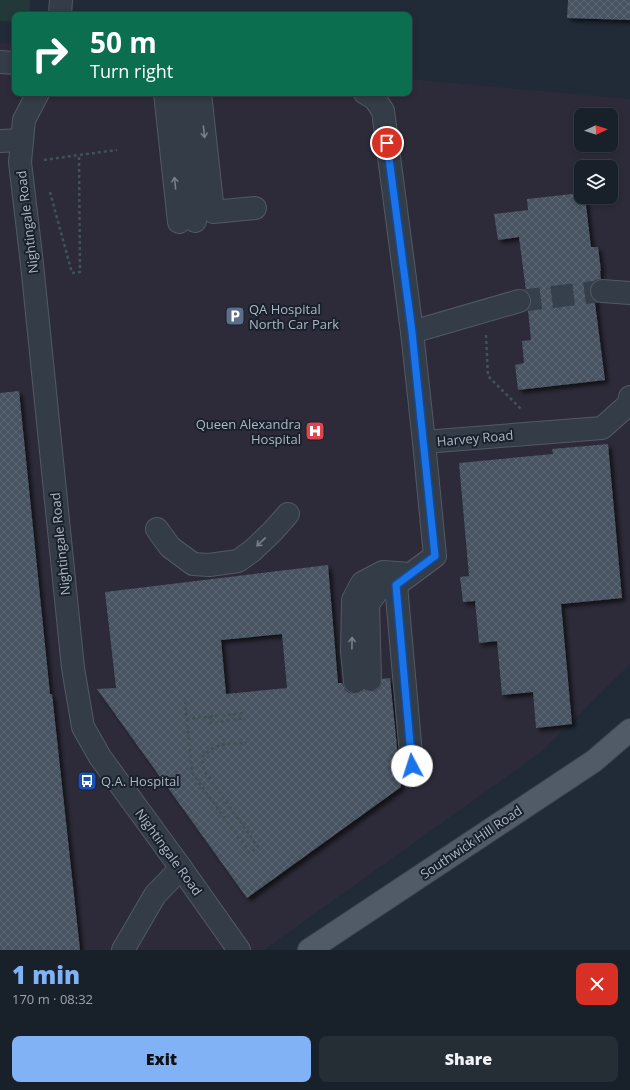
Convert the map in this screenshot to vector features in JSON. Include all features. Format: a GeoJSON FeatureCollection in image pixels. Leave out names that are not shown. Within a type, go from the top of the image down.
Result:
{"type":"FeatureCollection","features":[{"type":"Feature","properties":{"kind":"main road","name":"Southwick Hill Road"},"geometry":{"type":"LineString","coordinates":[[309,950],[594,761],[630,730]]}},
{"type":"Feature","properties":{"kind":"street"},"geometry":{"type":"LineString","coordinates":[[60,12],[61,0]]}},
{"type":"Feature","properties":{"kind":"street"},"geometry":{"type":"LineString","coordinates":[[0,62],[12,63]]}},
{"type":"Feature","properties":{"kind":"street","name":"Nightingale Road"},"geometry":{"type":"LineString","coordinates":[[36,96],[24,120],[20,162],[32,264],[73,668],[83,727],[100,757],[239,950]]}},
{"type":"Feature","properties":{"kind":"street"},"geometry":{"type":"LineString","coordinates":[[166,96],[187,221],[182,96]]}},
{"type":"Feature","properties":{"kind":"street"},"geometry":{"type":"LineString","coordinates":[[200,96],[212,212],[255,208]]}},
{"type":"Feature","properties":{"kind":"street"},"geometry":{"type":"LineString","coordinates":[[214,96],[227,211]]}},
{"type":"Feature","properties":{"kind":"street","name":"Harvey Road"},"geometry":{"type":"LineString","coordinates":[[370,96],[375,99],[383,111],[412,332],[424,442],[602,428],[628,404],[630,396]]}},
{"type":"Feature","properties":{"kind":"street"},"geometry":{"type":"LineString","coordinates":[[0,141],[22,140]]}},
{"type":"Feature","properties":{"kind":"street"},"geometry":{"type":"LineString","coordinates":[[602,291],[630,294]]}},
{"type":"Feature","properties":{"kind":"street"},"geometry":{"type":"LineString","coordinates":[[412,332],[519,301]]}},
{"type":"Feature","properties":{"kind":"street"},"geometry":{"type":"LineString","coordinates":[[362,681],[368,604],[378,590],[403,580],[435,556],[424,442]]}},
{"type":"Feature","properties":{"kind":"street"},"geometry":{"type":"LineString","coordinates":[[157,529],[170,548],[193,564],[209,565],[238,561],[252,551],[288,514]]}},
{"type":"Feature","properties":{"kind":"street"},"geometry":{"type":"LineString","coordinates":[[403,580],[412,766]]}},
{"type":"Feature","properties":{"kind":"street"},"geometry":{"type":"LineString","coordinates":[[123,950],[155,895],[181,868]]}},
{"type":"Feature","properties":{"kind":"path"},"geometry":{"type":"LineString","coordinates":[[20,162],[117,150]]}},
{"type":"Feature","properties":{"kind":"path"},"geometry":{"type":"LineString","coordinates":[[50,190],[72,273],[80,272],[79,155]]}},
{"type":"Feature","properties":{"kind":"path"},"geometry":{"type":"LineString","coordinates":[[485,311],[488,376],[545,432]]}},
{"type":"Feature","properties":{"kind":"path"},"geometry":{"type":"LineString","coordinates":[[185,701],[192,773],[250,853],[258,847],[204,770],[202,757],[209,750],[223,744],[248,743]]}},
{"type":"Feature","properties":{"kind":"path"},"geometry":{"type":"LineString","coordinates":[[186,719],[244,713]]}},
{"type":"Feature","properties":{"kind":"path"},"geometry":{"type":"LineString","coordinates":[[209,716],[210,722],[245,718]]}},
{"type":"Feature","properties":{"kind":"shaded area","name":"Queen Alexandra Hospital"},"geometry":{"type":"Polygon","coordinates":[[[0,43],[12,44],[12,96],[412,96],[412,79],[630,99],[630,664],[541,752],[264,950],[0,950],[0,43]]]}},
{"type":"Feature","properties":{"kind":"green space"},"geometry":{"type":"Polygon","coordinates":[[[0,0],[30,0],[29,12],[12,12],[12,22],[0,21],[0,0]]]}},
{"type":"Feature","properties":{"kind":"building"},"geometry":{"type":"Polygon","coordinates":[[[568,0],[630,0],[630,20],[567,18],[568,0]]]}},
{"type":"Feature","properties":{"kind":"building"},"geometry":{"type":"Polygon","coordinates":[[[574,194],[574,204],[586,204],[591,247],[598,247],[601,271],[601,279],[596,280],[592,284],[590,290],[591,297],[598,302],[595,303],[605,380],[518,390],[515,365],[524,363],[522,341],[531,340],[528,310],[531,304],[531,298],[526,291],[519,237],[498,240],[494,214],[528,210],[527,199],[574,194]]]}},
{"type":"Feature","properties":{"kind":"building"},"geometry":{"type":"Polygon","coordinates":[[[19,391],[50,694],[52,694],[80,950],[0,950],[0,393],[19,391]]]}},
{"type":"Feature","properties":{"kind":"building"},"geometry":{"type":"Polygon","coordinates":[[[608,444],[622,598],[561,604],[572,724],[536,728],[533,692],[502,695],[497,641],[479,643],[475,601],[463,602],[460,577],[469,576],[459,463],[553,454],[552,449],[608,444]]]}},
{"type":"Feature","properties":{"kind":"building"},"geometry":{"type":"Polygon","coordinates":[[[328,565],[338,683],[342,683],[345,690],[349,693],[356,694],[364,691],[376,691],[381,686],[382,679],[390,678],[401,787],[247,898],[97,689],[116,688],[105,592],[328,565]],[[282,634],[221,640],[226,694],[287,688],[282,634]]]}},
{"type":"Feature","properties":{"kind":"tunnel"},"geometry":{"type":"LineString","coordinates":[[519,301],[602,291]]}},
{"type":"Feature","properties":{"kind":"place","name":"QA Hospital North Car Park"},"geometry":{"type":"Point","coordinates":[235,316]}},
{"type":"Feature","properties":{"kind":"place","name":"Queen Alexandra Hospital"},"geometry":{"type":"Point","coordinates":[315,431]}},
{"type":"Feature","properties":{"kind":"place","name":"Q.A. Hospital"},"geometry":{"type":"Point","coordinates":[87,781]}},
{"type":"Feature","properties":{"kind":"route"},"geometry":{"type":"LineString","coordinates":[[387,143],[412,332],[435,556],[396,585],[412,766]]}}]}
